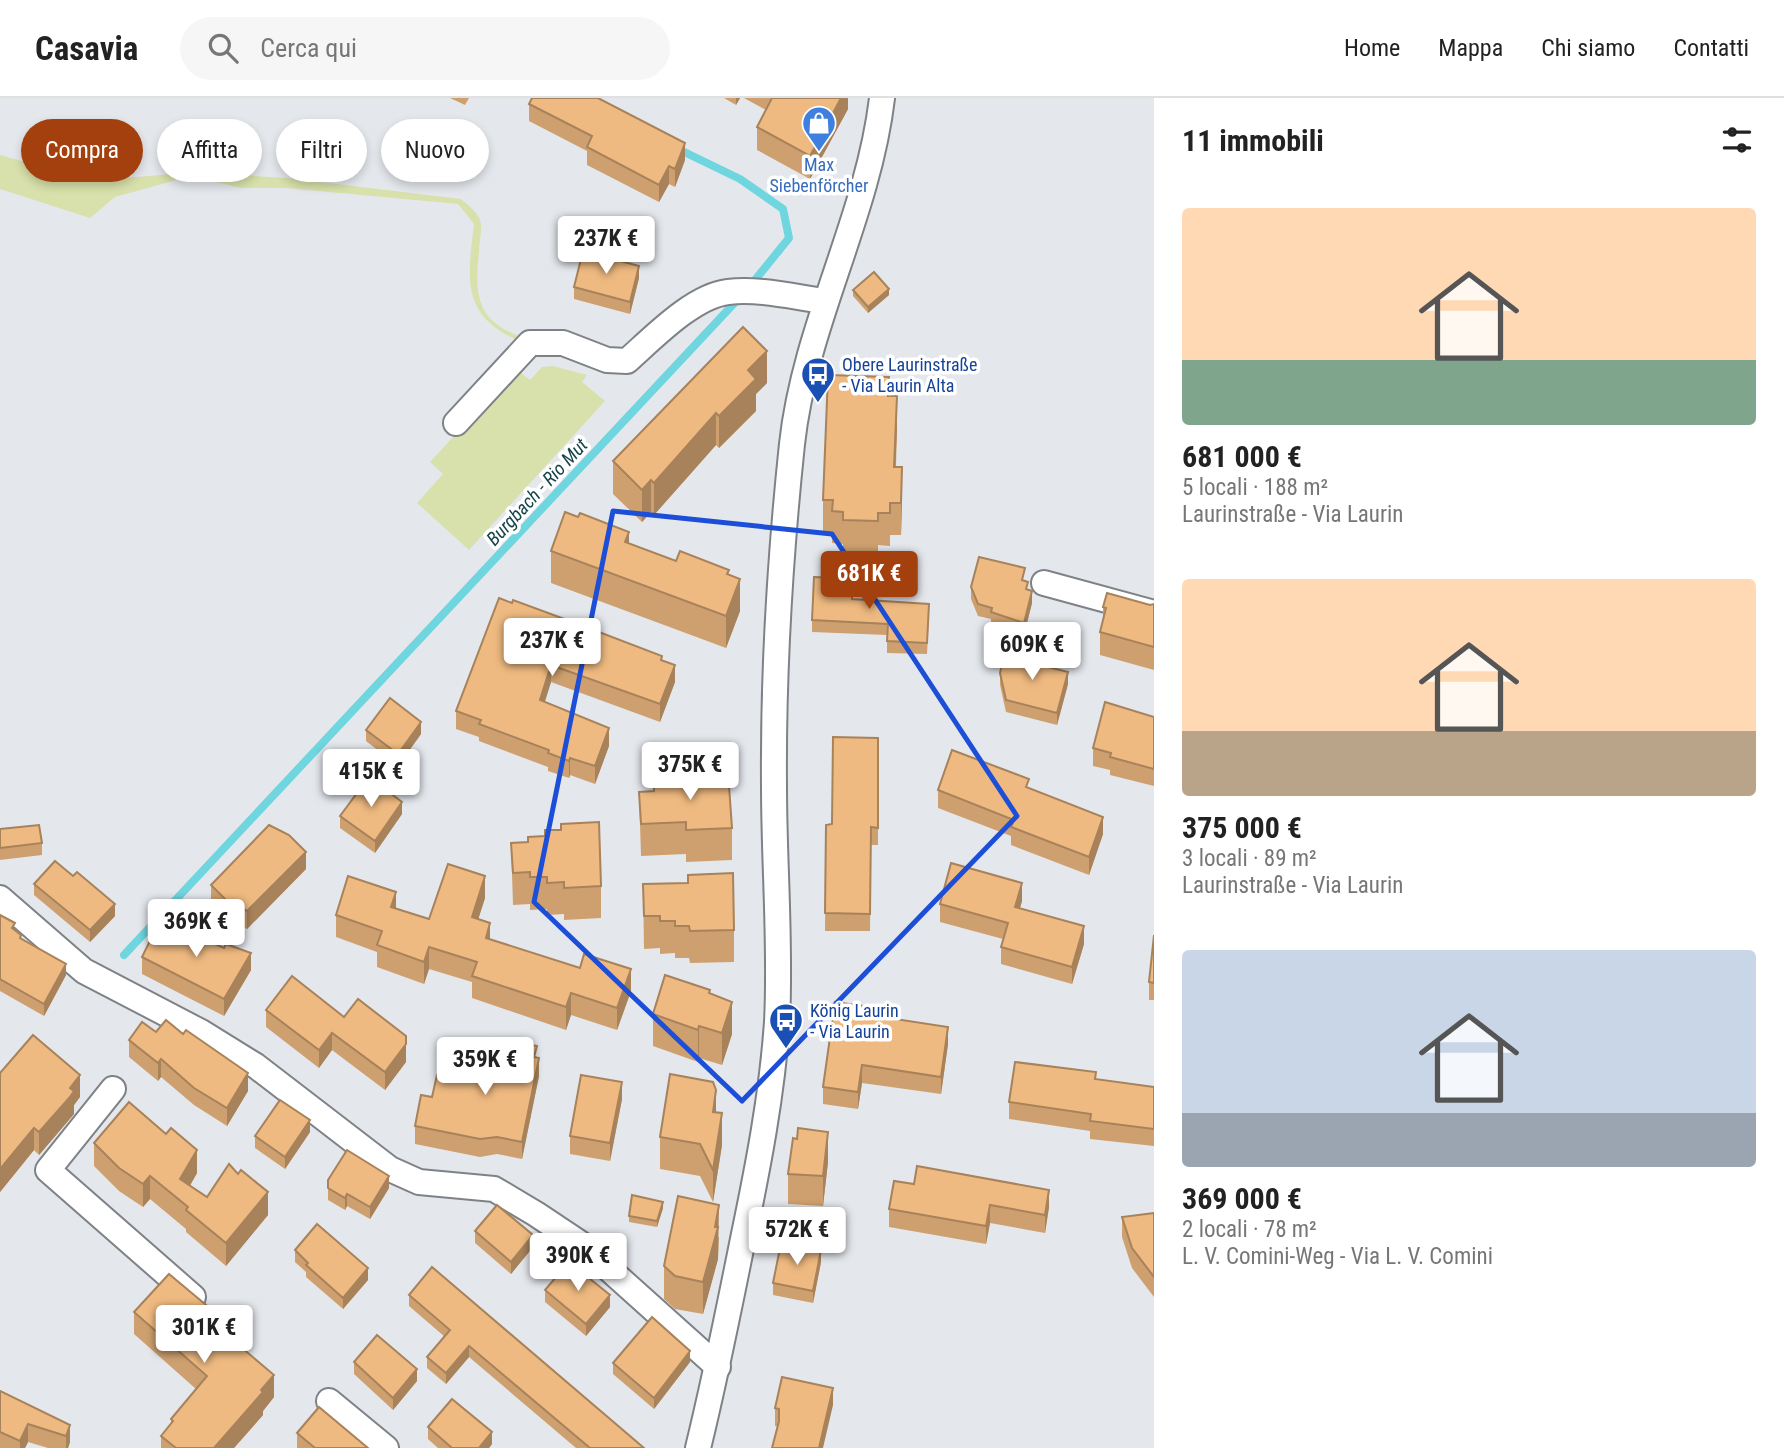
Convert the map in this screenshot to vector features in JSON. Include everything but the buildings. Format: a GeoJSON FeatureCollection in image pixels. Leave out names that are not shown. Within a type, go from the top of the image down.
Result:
{"type":"FeatureCollection","features":[{"type":"Feature","properties":{"kind":"street"},"geometry":{"type":"LineString","coordinates":[[698,1448],[718,1367],[762,1147],[775,1046],[778,968],[774,789],[776,608],[799,399],[824,301],[865,184],[882,98]]}},
{"type":"Feature","properties":{"kind":"street"},"geometry":{"type":"LineString","coordinates":[[456,423],[530,343],[563,344],[607,360],[627,360],[671,323],[710,296],[729,291],[824,301]]}},
{"type":"Feature","properties":{"kind":"street"},"geometry":{"type":"LineString","coordinates":[[1044,583],[1154,613]]}},
{"type":"Feature","properties":{"kind":"street"},"geometry":{"type":"LineString","coordinates":[[0,898],[84,971],[201,1032],[256,1066],[390,1170],[419,1182],[494,1189],[570,1236],[718,1367]]}},
{"type":"Feature","properties":{"kind":"street"},"geometry":{"type":"LineString","coordinates":[[113,1089],[48,1170],[203,1307]]}},
{"type":"Feature","properties":{"kind":"street"},"geometry":{"type":"LineString","coordinates":[[329,1401],[386,1448]]}},
{"type":"Feature","properties":{"kind":"highlighted area"},"geometry":{"type":"Polygon","coordinates":[[[613,511],[832,534],[1017,816],[742,1101],[534,902],[613,511]]]}},
{"type":"Feature","properties":{"kind":"green space"},"geometry":{"type":"Polygon","coordinates":[[[0,155],[21,161],[21,182],[143,182],[143,176],[157,175],[157,182],[169,182],[115,197],[90,218],[0,189],[0,155]]]}},
{"type":"Feature","properties":{"kind":"green space"},"geometry":{"type":"Polygon","coordinates":[[[262,176],[276,177],[276,182],[320,182],[461,199],[476,213],[481,224],[477,282],[482,306],[497,324],[525,338],[524,343],[503,333],[489,322],[479,309],[470,281],[474,224],[458,204],[286,188],[241,188],[216,182],[262,182],[262,176]]]}},
{"type":"Feature","properties":{"kind":"green space"},"geometry":{"type":"Polygon","coordinates":[[[553,366],[587,375],[582,382],[605,401],[469,550],[417,503],[443,474],[430,462],[516,369],[530,380],[542,367],[553,366]]]}},
{"type":"Feature","properties":{"kind":"waterway","name":"Burgbach - Rio Mut"},"geometry":{"type":"LineString","coordinates":[[678,149],[740,179],[783,209],[789,238],[751,285]]}},
{"type":"Feature","properties":{"kind":"waterway","name":"Burgbach - Rio Mut"},"geometry":{"type":"LineString","coordinates":[[124,955],[740,297]]}},
{"type":"Feature","properties":{"kind":"place","name":"Max Siebenförcher"},"geometry":{"type":"Point","coordinates":[819,153]}},
{"type":"Feature","properties":{"kind":"place","name":"Obere Laurinstraße - Via Laurin Alta"},"geometry":{"type":"Point","coordinates":[818,404]}},
{"type":"Feature","properties":{"kind":"place","name":"König Laurin - Via Laurin"},"geometry":{"type":"Point","coordinates":[786,1050]}}]}
